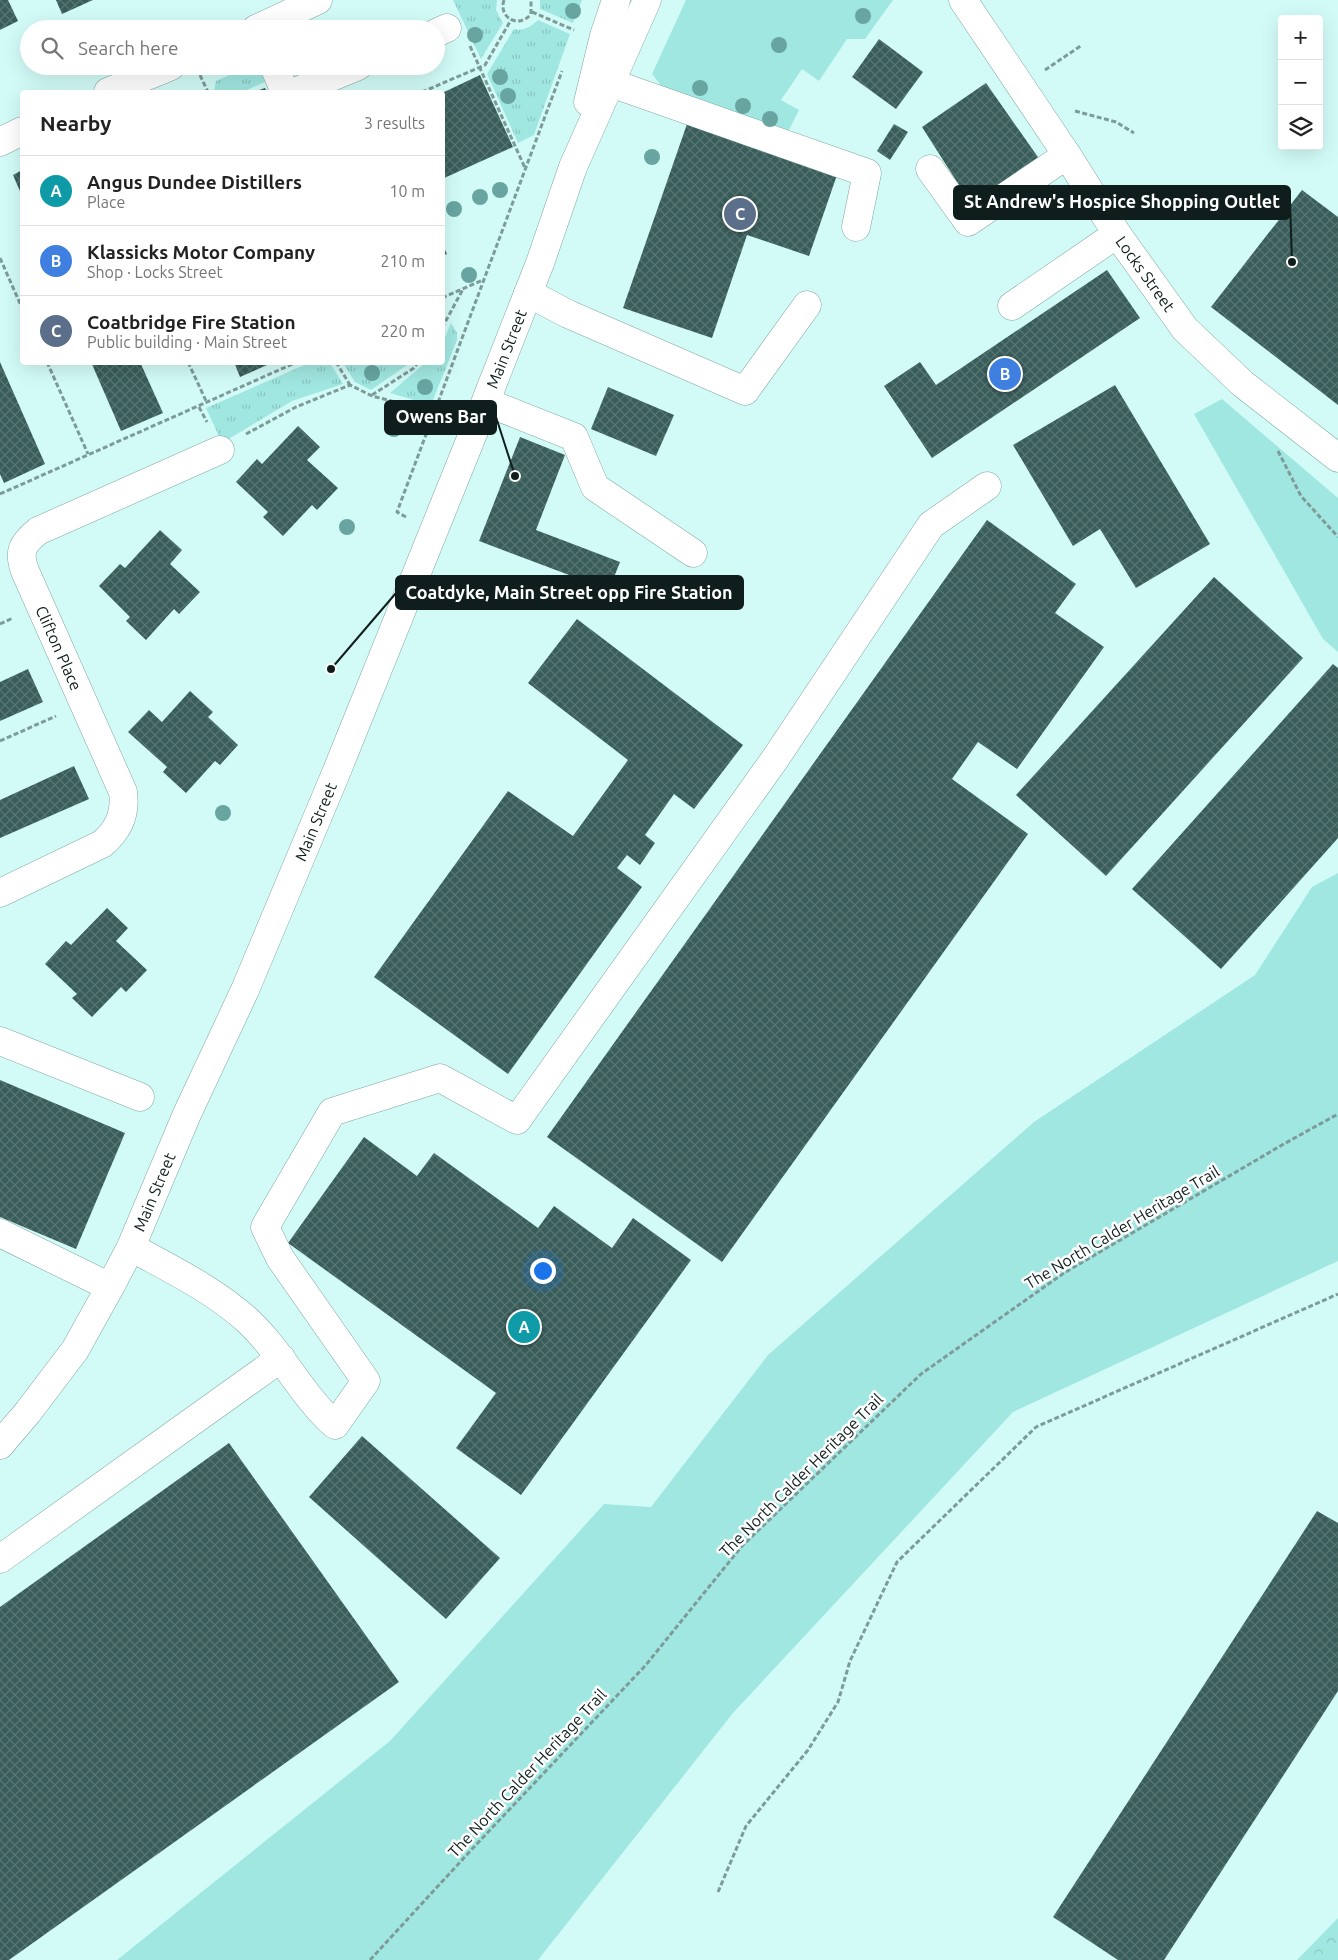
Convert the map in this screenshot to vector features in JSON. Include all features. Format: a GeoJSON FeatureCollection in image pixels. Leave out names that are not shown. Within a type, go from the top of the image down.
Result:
{"type":"FeatureCollection","features":[{"type":"Feature","properties":{"kind":"main road"},"geometry":{"type":"LineString","coordinates":[[276,20],[318,0]]}},
{"type":"Feature","properties":{"kind":"main road","name":"Main Street"},"geometry":{"type":"LineString","coordinates":[[573,167],[604,36],[616,0]]}},
{"type":"Feature","properties":{"kind":"main road","name":"Main Street"},"geometry":{"type":"LineString","coordinates":[[0,1445],[28,1412],[75,1350],[131,1247],[187,1114],[246,990],[336,773],[486,402],[528,293],[573,167],[647,0]]}},
{"type":"Feature","properties":{"kind":"main road","name":"Locks Street"},"geometry":{"type":"LineString","coordinates":[[963,0],[1068,156],[1117,234],[1185,329],[1243,384],[1338,458]]}},
{"type":"Feature","properties":{"kind":"main road"},"geometry":{"type":"LineString","coordinates":[[113,90],[149,75]]}},
{"type":"Feature","properties":{"kind":"main road"},"geometry":{"type":"LineString","coordinates":[[278,75],[284,90]]}},
{"type":"Feature","properties":{"kind":"main road"},"geometry":{"type":"LineString","coordinates":[[301,90],[337,75]]}},
{"type":"Feature","properties":{"kind":"main road"},"geometry":{"type":"LineString","coordinates":[[610,83],[868,173],[856,227]]}},
{"type":"Feature","properties":{"kind":"main road"},"geometry":{"type":"LineString","coordinates":[[0,142],[20,132]]}},
{"type":"Feature","properties":{"kind":"main road"},"geometry":{"type":"LineString","coordinates":[[930,169],[968,222],[1068,156]]}},
{"type":"Feature","properties":{"kind":"main road"},"geometry":{"type":"LineString","coordinates":[[1012,306],[1117,234]]}},
{"type":"Feature","properties":{"kind":"main road"},"geometry":{"type":"LineString","coordinates":[[528,293],[568,314],[745,391],[807,305]]}},
{"type":"Feature","properties":{"kind":"main road"},"geometry":{"type":"LineString","coordinates":[[486,402],[574,437],[595,488],[693,553]]}},
{"type":"Feature","properties":{"kind":"main road","name":"Clifton Place"},"geometry":{"type":"LineString","coordinates":[[0,893],[102,844],[112,836],[125,804],[123,792],[21,560],[11,548],[28,540],[38,531],[220,450]]}},
{"type":"Feature","properties":{"kind":"main road"},"geometry":{"type":"LineString","coordinates":[[131,1247],[201,1286],[247,1320],[280,1358],[321,1413],[335,1426],[366,1381],[280,1258],[264,1227],[332,1112],[440,1078],[517,1120],[775,759],[931,525],[987,486]]}},
{"type":"Feature","properties":{"kind":"main road"},"geometry":{"type":"LineString","coordinates":[[0,1041],[140,1097]]}},
{"type":"Feature","properties":{"kind":"main road"},"geometry":{"type":"LineString","coordinates":[[0,1233],[110,1287]]}},
{"type":"Feature","properties":{"kind":"main road"},"geometry":{"type":"LineString","coordinates":[[0,1559],[280,1358]]}},
{"type":"Feature","properties":{"kind":"path"},"geometry":{"type":"LineString","coordinates":[[504,0],[503,12],[511,20],[519,22],[532,12],[531,0]]}},
{"type":"Feature","properties":{"kind":"path"},"geometry":{"type":"LineString","coordinates":[[532,12],[577,31],[580,24]]}},
{"type":"Feature","properties":{"kind":"path"},"geometry":{"type":"LineString","coordinates":[[427,90],[485,65],[511,20]]}},
{"type":"Feature","properties":{"kind":"path"},"geometry":{"type":"LineString","coordinates":[[450,34],[480,67],[525,169]]}},
{"type":"Feature","properties":{"kind":"path"},"geometry":{"type":"LineString","coordinates":[[1020,86],[1082,45]]}},
{"type":"Feature","properties":{"kind":"path"},"geometry":{"type":"LineString","coordinates":[[433,532],[397,512],[563,68]]}},
{"type":"Feature","properties":{"kind":"path"},"geometry":{"type":"LineString","coordinates":[[200,75],[207,90]]}},
{"type":"Feature","properties":{"kind":"path"},"geometry":{"type":"LineString","coordinates":[[1072,110],[1116,122],[1134,133]]}},
{"type":"Feature","properties":{"kind":"path"},"geometry":{"type":"LineString","coordinates":[[0,258],[20,303]]}},
{"type":"Feature","properties":{"kind":"path"},"geometry":{"type":"LineString","coordinates":[[445,297],[484,280]]}},
{"type":"Feature","properties":{"kind":"path"},"geometry":{"type":"LineString","coordinates":[[445,322],[463,289]]}},
{"type":"Feature","properties":{"kind":"path"},"geometry":{"type":"LineString","coordinates":[[48,365],[88,454]]}},
{"type":"Feature","properties":{"kind":"path"},"geometry":{"type":"LineString","coordinates":[[189,365],[206,403]]}},
{"type":"Feature","properties":{"kind":"path"},"geometry":{"type":"LineString","coordinates":[[0,494],[290,365]]}},
{"type":"Feature","properties":{"kind":"path"},"geometry":{"type":"LineString","coordinates":[[338,365],[350,385],[372,396],[435,412]]}},
{"type":"Feature","properties":{"kind":"path"},"geometry":{"type":"LineString","coordinates":[[372,396],[416,365]]}},
{"type":"Feature","properties":{"kind":"path"},"geometry":{"type":"LineString","coordinates":[[220,450],[296,407],[350,385]]}},
{"type":"Feature","properties":{"kind":"path"},"geometry":{"type":"LineString","coordinates":[[1274,444],[1301,496],[1338,537]]}},
{"type":"Feature","properties":{"kind":"path"},"geometry":{"type":"LineString","coordinates":[[0,742],[84,703]]}},
{"type":"Feature","properties":{"kind":"path","name":"The North Calder Heritage Trail"},"geometry":{"type":"LineString","coordinates":[[370,1960],[645,1666],[742,1546],[921,1374],[1064,1273],[1338,1114]]}},
{"type":"Feature","properties":{"kind":"path"},"geometry":{"type":"LineString","coordinates":[[718,1892],[746,1826],[808,1750],[838,1702],[850,1661],[897,1562],[1036,1427],[1338,1294]]}},
{"type":"Feature","properties":{"kind":"green space"},"geometry":{"type":"Polygon","coordinates":[[[453,0],[497,0],[496,10],[503,23],[481,59],[453,0]]]}},
{"type":"Feature","properties":{"kind":"green space"},"geometry":{"type":"Polygon","coordinates":[[[540,0],[582,0],[573,23],[540,9],[540,0]]]}},
{"type":"Feature","properties":{"kind":"green space"},"geometry":{"type":"Polygon","coordinates":[[[686,0],[893,0],[865,39],[847,39],[819,81],[802,69],[781,100],[799,110],[788,132],[663,88],[652,74],[686,0]]]}},
{"type":"Feature","properties":{"kind":"green space"},"geometry":{"type":"Polygon","coordinates":[[[538,20],[570,34],[534,135],[518,143],[487,74],[514,29],[527,28],[538,20]]]}},
{"type":"Feature","properties":{"kind":"green space"},"geometry":{"type":"Polygon","coordinates":[[[230,75],[262,75],[265,82],[247,90],[214,90],[216,81],[230,75]]]}},
{"type":"Feature","properties":{"kind":"green space"},"geometry":{"type":"Polygon","coordinates":[[[451,323],[457,333],[457,340],[431,405],[390,393],[423,365],[445,365],[445,337],[451,323]]]}},
{"type":"Feature","properties":{"kind":"green space"},"geometry":{"type":"Polygon","coordinates":[[[304,365],[331,365],[343,384],[292,401],[222,443],[206,408],[304,365]]]}},
{"type":"Feature","properties":{"kind":"green space"},"geometry":{"type":"Polygon","coordinates":[[[344,365],[407,365],[371,390],[355,382],[344,365]]]}},
{"type":"Feature","properties":{"kind":"green space"},"geometry":{"type":"Polygon","coordinates":[[[1222,399],[1338,498],[1338,652],[1323,639],[1194,414],[1222,399]]]}},
{"type":"Feature","properties":{"kind":"green space"},"geometry":{"type":"Polygon","coordinates":[[[1338,873],[1338,1261],[1013,1412],[733,1713],[538,1960],[117,1960],[390,1741],[604,1504],[651,1507],[768,1355],[1034,1122],[1255,975],[1312,887],[1338,873]]]}},
{"type":"Feature","properties":{"kind":"green space"},"geometry":{"type":"Polygon","coordinates":[[[1338,1918],[1338,1960],[1297,1960],[1338,1918]]]}},
{"type":"Feature","properties":{"kind":"building"},"geometry":{"type":"Polygon","coordinates":[[[0,0],[8,0],[18,21],[0,30],[0,0]]]}},
{"type":"Feature","properties":{"kind":"building"},"geometry":{"type":"Polygon","coordinates":[[[56,0],[93,0],[62,14],[56,0]]]}},
{"type":"Feature","properties":{"kind":"building"},"geometry":{"type":"Polygon","coordinates":[[[879,39],[923,72],[896,109],[852,77],[879,39]]]}},
{"type":"Feature","properties":{"kind":"building"},"geometry":{"type":"Polygon","coordinates":[[[480,75],[513,147],[445,178],[445,92],[480,75]]]}},
{"type":"Feature","properties":{"kind":"building"},"geometry":{"type":"Polygon","coordinates":[[[986,83],[1040,160],[971,204],[922,127],[986,83]]]}},
{"type":"Feature","properties":{"kind":"building"},"geometry":{"type":"Polygon","coordinates":[[[687,124],[837,175],[809,256],[747,235],[712,338],[623,308],[687,124]]]}},
{"type":"Feature","properties":{"kind":"building"},"geometry":{"type":"Polygon","coordinates":[[[894,124],[908,132],[890,160],[877,151],[894,124]]]}},
{"type":"Feature","properties":{"kind":"building"},"geometry":{"type":"Polygon","coordinates":[[[20,171],[20,191],[13,175],[20,171]]]}},
{"type":"Feature","properties":{"kind":"building"},"geometry":{"type":"Polygon","coordinates":[[[1302,190],[1338,217],[1338,405],[1211,307],[1302,190]]]}},
{"type":"Feature","properties":{"kind":"building"},"geometry":{"type":"Polygon","coordinates":[[[1107,270],[1140,318],[932,458],[884,386],[920,362],[936,385],[1107,270]]]}},
{"type":"Feature","properties":{"kind":"building"},"geometry":{"type":"Polygon","coordinates":[[[0,362],[45,464],[4,483],[0,474],[0,362]]]}},
{"type":"Feature","properties":{"kind":"building"},"geometry":{"type":"Polygon","coordinates":[[[92,365],[141,365],[163,413],[121,431],[92,365]]]}},
{"type":"Feature","properties":{"kind":"building"},"geometry":{"type":"Polygon","coordinates":[[[235,365],[267,365],[240,377],[235,365]]]}},
{"type":"Feature","properties":{"kind":"building"},"geometry":{"type":"Polygon","coordinates":[[[1115,385],[1210,544],[1136,588],[1100,529],[1073,546],[1013,445],[1115,385]]]}},
{"type":"Feature","properties":{"kind":"building"},"geometry":{"type":"Polygon","coordinates":[[[608,387],[674,415],[656,456],[591,429],[608,387]]]}},
{"type":"Feature","properties":{"kind":"building"},"geometry":{"type":"Polygon","coordinates":[[[298,426],[320,447],[307,460],[338,488],[317,510],[312,505],[283,536],[263,517],[268,512],[236,482],[257,459],[262,464],[298,426]]]}},
{"type":"Feature","properties":{"kind":"building"},"geometry":{"type":"Polygon","coordinates":[[[520,437],[565,455],[536,530],[620,562],[609,590],[479,541],[520,437]]]}},
{"type":"Feature","properties":{"kind":"building"},"geometry":{"type":"Polygon","coordinates":[[[987,520],[1076,584],[1055,613],[1104,647],[1017,769],[978,742],[952,779],[1028,834],[722,1262],[547,1137],[987,520]]]}},
{"type":"Feature","properties":{"kind":"building"},"geometry":{"type":"Polygon","coordinates":[[[160,530],[182,550],[170,564],[200,592],[179,614],[174,609],[146,640],[126,621],[130,617],[99,586],[120,564],[125,568],[160,530]]]}},
{"type":"Feature","properties":{"kind":"building"},"geometry":{"type":"Polygon","coordinates":[[[1214,577],[1303,658],[1106,876],[1016,795],[1214,577]]]}},
{"type":"Feature","properties":{"kind":"building"},"geometry":{"type":"Polygon","coordinates":[[[577,619],[743,745],[694,809],[674,794],[645,835],[655,843],[640,865],[627,855],[617,868],[642,887],[508,1074],[374,977],[508,791],[573,836],[628,760],[528,683],[577,619]]]}},
{"type":"Feature","properties":{"kind":"building"},"geometry":{"type":"Polygon","coordinates":[[[1333,664],[1338,668],[1338,838],[1221,969],[1132,889],[1333,664]]]}},
{"type":"Feature","properties":{"kind":"building"},"geometry":{"type":"Polygon","coordinates":[[[28,669],[43,702],[0,721],[0,682],[28,669]]]}},
{"type":"Feature","properties":{"kind":"building"},"geometry":{"type":"Polygon","coordinates":[[[190,691],[213,712],[208,717],[238,745],[220,765],[215,761],[186,793],[163,772],[167,767],[128,732],[149,710],[162,722],[190,691]]]}},
{"type":"Feature","properties":{"kind":"building"},"geometry":{"type":"Polygon","coordinates":[[[74,766],[89,799],[0,838],[0,800],[74,766]]]}},
{"type":"Feature","properties":{"kind":"building"},"geometry":{"type":"Polygon","coordinates":[[[107,908],[128,928],[116,941],[147,970],[126,992],[121,987],[92,1017],[72,998],[77,994],[45,964],[66,941],[71,945],[107,908]]]}},
{"type":"Feature","properties":{"kind":"building"},"geometry":{"type":"Polygon","coordinates":[[[0,1080],[125,1133],[76,1249],[0,1217],[0,1080]]]}},
{"type":"Feature","properties":{"kind":"building"},"geometry":{"type":"Polygon","coordinates":[[[364,1137],[417,1176],[434,1153],[538,1228],[554,1206],[612,1248],[633,1218],[691,1260],[521,1495],[456,1448],[496,1393],[288,1243],[364,1137]]]}},
{"type":"Feature","properties":{"kind":"building"},"geometry":{"type":"Polygon","coordinates":[[[362,1436],[500,1558],[446,1619],[309,1497],[362,1436]]]}},
{"type":"Feature","properties":{"kind":"building"},"geometry":{"type":"Polygon","coordinates":[[[229,1443],[399,1682],[9,1960],[0,1960],[0,1607],[229,1443]]]}},
{"type":"Feature","properties":{"kind":"building"},"geometry":{"type":"Polygon","coordinates":[[[1317,1511],[1338,1523],[1338,1691],[1164,1960],[1118,1960],[1053,1917],[1317,1511]]]}},
{"type":"Feature","properties":{"kind":"place","name":"Coatbridge Fire Station"},"geometry":{"type":"Point","coordinates":[740,214]}},
{"type":"Feature","properties":{"kind":"place","name":"St Andrew's Hospice Shopping Outlet"},"geometry":{"type":"Point","coordinates":[1292,262]}},
{"type":"Feature","properties":{"kind":"place","name":"Klassicks Motor Company"},"geometry":{"type":"Point","coordinates":[1005,374]}},
{"type":"Feature","properties":{"kind":"place","name":"Owens Bar"},"geometry":{"type":"Point","coordinates":[515,476]}},
{"type":"Feature","properties":{"kind":"place","name":"Coatdyke, Main Street opp Fire Station"},"geometry":{"type":"Point","coordinates":[331,669]}},
{"type":"Feature","properties":{"kind":"place","name":"Angus Dundee Distillers"},"geometry":{"type":"Point","coordinates":[524,1327]}}]}
